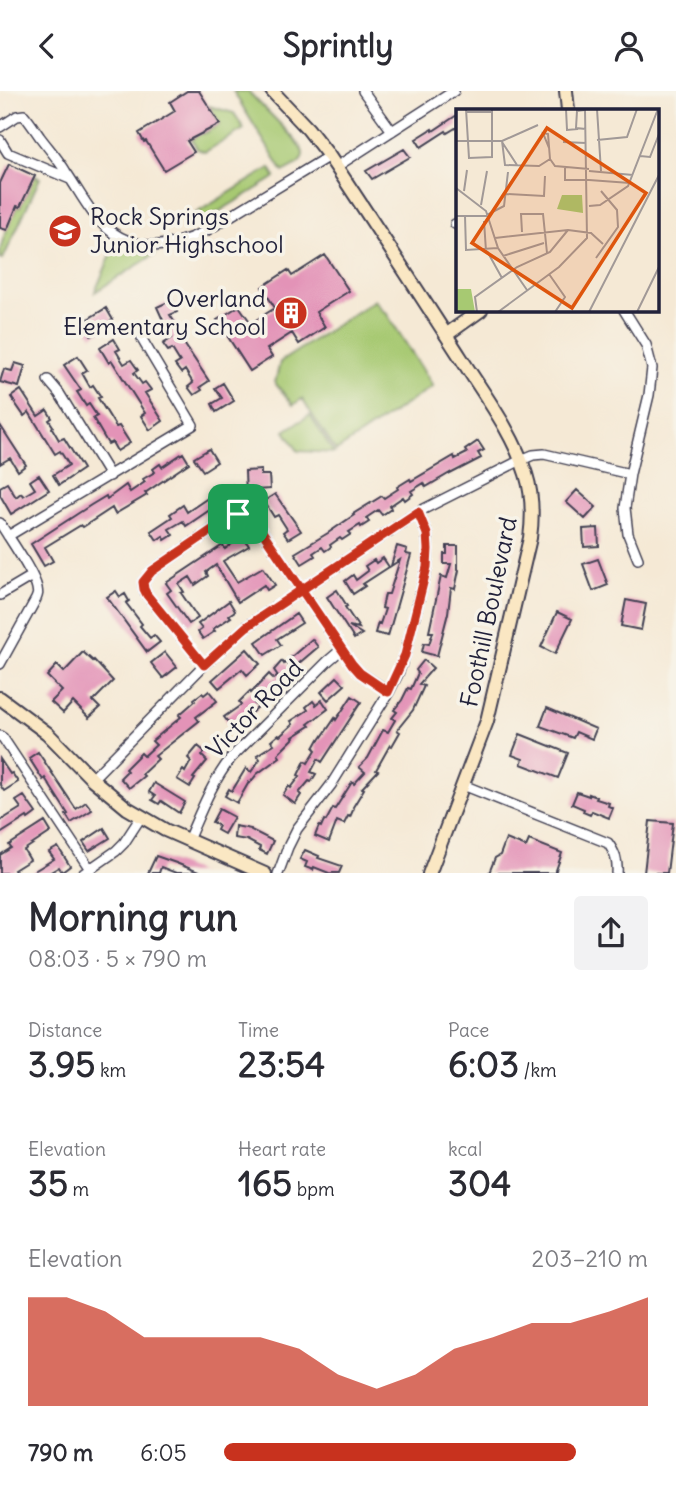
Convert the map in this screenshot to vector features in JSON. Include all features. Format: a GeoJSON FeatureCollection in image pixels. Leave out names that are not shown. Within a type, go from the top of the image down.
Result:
{"type":"FeatureCollection","features":[{"type":"Feature","properties":{"kind":"main road","name":"Foothill Boulevard"},"geometry":{"type":"LineString","coordinates":[[272,91],[308,129],[332,161],[446,335],[511,437],[530,491],[530,538],[487,721],[429,873]]}},
{"type":"Feature","properties":{"kind":"main road"},"geometry":{"type":"LineString","coordinates":[[566,91],[568,109]]}},
{"type":"Feature","properties":{"kind":"main road"},"geometry":{"type":"LineString","coordinates":[[446,335],[480,311]]}},
{"type":"Feature","properties":{"kind":"main road"},"geometry":{"type":"LineString","coordinates":[[0,698],[47,733],[92,779],[127,808],[188,840],[265,873]]}},
{"type":"Feature","properties":{"kind":"street"},"geometry":{"type":"LineString","coordinates":[[363,91],[392,131]]}},
{"type":"Feature","properties":{"kind":"street"},"geometry":{"type":"LineString","coordinates":[[0,127],[17,116],[24,115],[94,214],[110,231],[122,239],[138,243],[171,245],[204,232],[392,131],[454,91]]}},
{"type":"Feature","properties":{"kind":"street"},"geometry":{"type":"LineString","coordinates":[[0,140],[8,153],[71,179]]}},
{"type":"Feature","properties":{"kind":"street"},"geometry":{"type":"LineString","coordinates":[[625,311],[646,345],[652,368],[649,395],[626,494],[625,523],[638,559]]}},
{"type":"Feature","properties":{"kind":"street"},"geometry":{"type":"LineString","coordinates":[[8,536],[193,425],[143,341],[138,326]]}},
{"type":"Feature","properties":{"kind":"street"},"geometry":{"type":"LineString","coordinates":[[48,380],[110,476]]}},
{"type":"Feature","properties":{"kind":"street"},"geometry":{"type":"LineString","coordinates":[[92,779],[204,665],[246,627],[418,512],[533,455],[557,456],[630,474]]}},
{"type":"Feature","properties":{"kind":"street"},"geometry":{"type":"LineString","coordinates":[[278,873],[297,829],[331,785],[388,692],[405,655],[427,567],[427,534],[418,512]]}},
{"type":"Feature","properties":{"kind":"street"},"geometry":{"type":"LineString","coordinates":[[204,665],[144,589],[143,582],[152,571],[231,517],[245,514],[255,521],[360,673],[388,692]]}},
{"type":"Feature","properties":{"kind":"street"},"geometry":{"type":"LineString","coordinates":[[0,523],[32,576],[38,593],[0,664]]}},
{"type":"Feature","properties":{"kind":"street"},"geometry":{"type":"LineString","coordinates":[[0,595],[32,576]]}},
{"type":"Feature","properties":{"kind":"street","name":"Victor Road"},"geometry":{"type":"LineString","coordinates":[[188,840],[208,793],[231,758],[342,649]]}},
{"type":"Feature","properties":{"kind":"street"},"geometry":{"type":"LineString","coordinates":[[0,736],[89,869],[104,873]]}},
{"type":"Feature","properties":{"kind":"street"},"geometry":{"type":"LineString","coordinates":[[463,785],[608,843],[617,861],[617,873]]}},
{"type":"Feature","properties":{"kind":"street"},"geometry":{"type":"LineString","coordinates":[[89,869],[116,851],[141,817]]}},
{"type":"Feature","properties":{"kind":"green space"},"geometry":{"type":"Polygon","coordinates":[[[233,91],[248,91],[288,133],[303,154],[299,163],[283,172],[233,91]]]}},
{"type":"Feature","properties":{"kind":"green space"},"geometry":{"type":"Polygon","coordinates":[[[209,106],[234,113],[244,129],[205,152],[197,149],[191,139],[220,124],[209,106]]]}},
{"type":"Feature","properties":{"kind":"green space"},"geometry":{"type":"Polygon","coordinates":[[[270,168],[275,177],[271,180],[195,226],[189,226],[185,220],[270,168]]]}},
{"type":"Feature","properties":{"kind":"green space"},"geometry":{"type":"Polygon","coordinates":[[[35,176],[40,178],[3,259],[0,258],[2,244],[17,206],[20,207],[35,176]]]}},
{"type":"Feature","properties":{"kind":"green space"},"geometry":{"type":"Polygon","coordinates":[[[115,245],[155,254],[95,292],[115,245]]]}},
{"type":"Feature","properties":{"kind":"green space"},"geometry":{"type":"Polygon","coordinates":[[[375,300],[383,312],[385,311],[433,386],[336,451],[302,399],[293,405],[275,383],[280,362],[375,300]]]}},
{"type":"Feature","properties":{"kind":"green space"},"geometry":{"type":"Polygon","coordinates":[[[310,415],[334,453],[298,451],[285,431],[310,415]]]}},
{"type":"Feature","properties":{"kind":"building"},"geometry":{"type":"Polygon","coordinates":[[[187,91],[199,91],[220,124],[187,141],[194,152],[164,170],[139,133],[175,111],[170,102],[187,91]]]}},
{"type":"Feature","properties":{"kind":"building"},"geometry":{"type":"Polygon","coordinates":[[[456,116],[456,128],[421,147],[416,139],[432,129],[433,131],[456,116]]]}},
{"type":"Feature","properties":{"kind":"building"},"geometry":{"type":"Polygon","coordinates":[[[404,149],[410,157],[372,179],[366,171],[404,149]]]}},
{"type":"Feature","properties":{"kind":"building"},"geometry":{"type":"Polygon","coordinates":[[[9,164],[35,176],[20,207],[17,206],[7,230],[0,228],[0,183],[9,164]]]}},
{"type":"Feature","properties":{"kind":"building","name":"Overland Elementary School"},"geometry":{"type":"Polygon","coordinates":[[[325,255],[349,291],[316,312],[325,327],[299,344],[292,333],[267,349],[272,357],[250,371],[217,320],[239,306],[251,323],[275,308],[262,287],[288,270],[292,276],[325,255]]]}},
{"type":"Feature","properties":{"kind":"building"},"geometry":{"type":"Polygon","coordinates":[[[172,300],[177,312],[170,315],[186,340],[183,342],[209,381],[194,395],[188,387],[193,383],[185,370],[181,373],[175,365],[180,362],[172,349],[168,351],[163,344],[172,338],[157,307],[172,300]]]}},
{"type":"Feature","properties":{"kind":"building"},"geometry":{"type":"Polygon","coordinates":[[[106,308],[113,320],[99,328],[101,331],[92,336],[83,322],[106,308]]]}},
{"type":"Feature","properties":{"kind":"building"},"geometry":{"type":"Polygon","coordinates":[[[114,339],[120,349],[116,351],[124,364],[131,360],[138,370],[134,373],[142,384],[145,382],[151,390],[145,393],[163,421],[150,430],[141,416],[145,413],[112,361],[109,363],[100,348],[114,339]]]}},
{"type":"Feature","properties":{"kind":"building"},"geometry":{"type":"Polygon","coordinates":[[[78,356],[87,370],[82,373],[90,387],[93,385],[116,427],[119,426],[130,443],[117,451],[112,442],[108,444],[93,418],[97,416],[89,404],[86,406],[77,392],[81,390],[64,365],[78,356]]]}},
{"type":"Feature","properties":{"kind":"building"},"geometry":{"type":"Polygon","coordinates":[[[15,363],[25,366],[19,387],[0,382],[4,369],[12,371],[15,363]]]}},
{"type":"Feature","properties":{"kind":"building"},"geometry":{"type":"Polygon","coordinates":[[[223,383],[234,401],[216,412],[212,404],[222,398],[215,388],[223,383]]]}},
{"type":"Feature","properties":{"kind":"building"},"geometry":{"type":"Polygon","coordinates":[[[21,390],[38,416],[47,410],[59,440],[64,438],[83,469],[59,485],[53,475],[69,465],[60,451],[55,454],[29,412],[24,416],[11,397],[21,390]]]}},
{"type":"Feature","properties":{"kind":"building"},"geometry":{"type":"Polygon","coordinates":[[[0,425],[26,465],[18,471],[10,458],[0,464],[0,425]]]}},
{"type":"Feature","properties":{"kind":"building"},"geometry":{"type":"Polygon","coordinates":[[[478,441],[484,450],[478,453],[481,458],[426,487],[424,483],[411,491],[413,494],[405,500],[403,497],[390,506],[391,509],[382,515],[378,510],[366,518],[369,522],[349,532],[351,534],[342,540],[340,538],[325,551],[322,547],[313,553],[315,556],[302,564],[295,553],[410,479],[411,481],[454,456],[455,459],[467,453],[465,450],[478,441]]]}},
{"type":"Feature","properties":{"kind":"building"},"geometry":{"type":"Polygon","coordinates":[[[209,449],[217,462],[203,471],[194,458],[209,449]]]}},
{"type":"Feature","properties":{"kind":"building"},"geometry":{"type":"Polygon","coordinates":[[[183,453],[189,463],[145,493],[147,495],[115,514],[112,508],[45,547],[53,561],[44,566],[31,544],[126,485],[130,492],[155,472],[153,469],[160,464],[162,467],[183,453]]]}},
{"type":"Feature","properties":{"kind":"building"},"geometry":{"type":"Polygon","coordinates":[[[261,470],[261,475],[269,475],[270,489],[255,490],[255,494],[246,495],[245,471],[261,470]]]}},
{"type":"Feature","properties":{"kind":"building"},"geometry":{"type":"Polygon","coordinates":[[[39,475],[49,490],[11,514],[0,495],[0,487],[7,483],[16,497],[21,493],[23,496],[35,489],[30,481],[39,475]]]}},
{"type":"Feature","properties":{"kind":"building"},"geometry":{"type":"Polygon","coordinates":[[[232,485],[236,496],[216,503],[217,505],[186,526],[183,521],[169,529],[173,535],[165,540],[163,536],[157,540],[151,531],[172,517],[170,514],[183,505],[187,512],[218,490],[232,485]]]}},
{"type":"Feature","properties":{"kind":"building"},"geometry":{"type":"Polygon","coordinates":[[[577,490],[596,507],[585,519],[566,502],[577,490]]]}},
{"type":"Feature","properties":{"kind":"building"},"geometry":{"type":"Polygon","coordinates":[[[275,494],[301,531],[288,539],[283,532],[287,529],[278,515],[274,517],[264,501],[275,494]]]}},
{"type":"Feature","properties":{"kind":"building"},"geometry":{"type":"Polygon","coordinates":[[[598,528],[599,546],[584,547],[583,529],[598,528]]]}},
{"type":"Feature","properties":{"kind":"building"},"geometry":{"type":"Polygon","coordinates":[[[240,532],[249,546],[223,561],[237,582],[263,567],[275,585],[267,590],[264,585],[238,602],[216,565],[206,572],[208,576],[195,585],[190,577],[179,584],[184,592],[181,593],[198,618],[189,624],[167,593],[171,590],[166,583],[223,545],[225,549],[236,541],[233,537],[240,532]]]}},
{"type":"Feature","properties":{"kind":"building"},"geometry":{"type":"Polygon","coordinates":[[[397,546],[407,549],[406,554],[411,555],[388,636],[375,633],[385,609],[382,608],[385,594],[389,594],[400,560],[391,566],[397,546]]]}},
{"type":"Feature","properties":{"kind":"building"},"geometry":{"type":"Polygon","coordinates":[[[447,546],[458,546],[459,570],[455,589],[451,588],[448,613],[437,656],[422,652],[424,643],[429,644],[433,632],[429,632],[441,576],[447,578],[451,564],[444,564],[447,546]]]}},
{"type":"Feature","properties":{"kind":"building"},"geometry":{"type":"Polygon","coordinates":[[[383,558],[389,567],[353,594],[345,581],[353,575],[356,580],[368,571],[365,566],[383,558]]]}},
{"type":"Feature","properties":{"kind":"building"},"geometry":{"type":"Polygon","coordinates":[[[598,559],[608,585],[593,591],[583,564],[598,559]]]}},
{"type":"Feature","properties":{"kind":"building"},"geometry":{"type":"Polygon","coordinates":[[[337,590],[359,628],[349,626],[362,634],[354,639],[327,597],[337,590]]]}},
{"type":"Feature","properties":{"kind":"building"},"geometry":{"type":"Polygon","coordinates":[[[116,591],[120,597],[125,594],[129,601],[126,603],[150,638],[154,635],[160,642],[147,652],[107,597],[116,591]]]}},
{"type":"Feature","properties":{"kind":"building"},"geometry":{"type":"Polygon","coordinates":[[[626,600],[646,604],[641,630],[621,626],[626,600]]]}},
{"type":"Feature","properties":{"kind":"building"},"geometry":{"type":"Polygon","coordinates":[[[229,601],[235,611],[229,615],[231,617],[203,639],[198,632],[202,629],[198,624],[229,601]]]}},
{"type":"Feature","properties":{"kind":"building"},"geometry":{"type":"Polygon","coordinates":[[[557,612],[572,619],[555,654],[541,647],[557,612]]]}},
{"type":"Feature","properties":{"kind":"building"},"geometry":{"type":"Polygon","coordinates":[[[296,614],[302,623],[277,639],[281,645],[265,655],[256,642],[296,614]]]}},
{"type":"Feature","properties":{"kind":"building"},"geometry":{"type":"Polygon","coordinates":[[[312,639],[318,647],[297,665],[290,658],[312,639]]]}},
{"type":"Feature","properties":{"kind":"building"},"geometry":{"type":"Polygon","coordinates":[[[247,649],[260,664],[247,675],[242,669],[219,688],[212,680],[247,649]]]}},
{"type":"Feature","properties":{"kind":"building"},"geometry":{"type":"Polygon","coordinates":[[[83,652],[113,681],[93,701],[100,708],[89,718],[73,702],[63,713],[51,702],[62,691],[47,676],[57,665],[64,672],[83,652]]]}},
{"type":"Feature","properties":{"kind":"building"},"geometry":{"type":"Polygon","coordinates":[[[165,652],[177,667],[163,678],[151,663],[165,652]]]}},
{"type":"Feature","properties":{"kind":"building"},"geometry":{"type":"Polygon","coordinates":[[[424,660],[433,668],[419,684],[424,686],[413,710],[397,730],[400,732],[392,746],[390,745],[376,770],[378,771],[362,788],[364,789],[350,817],[348,816],[344,824],[337,821],[329,842],[315,836],[319,826],[326,821],[333,808],[335,809],[352,782],[354,784],[365,772],[359,767],[368,758],[383,730],[388,732],[395,720],[392,718],[397,712],[394,710],[408,688],[411,689],[418,673],[416,670],[424,660]]]}},
{"type":"Feature","properties":{"kind":"building"},"geometry":{"type":"Polygon","coordinates":[[[282,661],[284,664],[286,662],[292,671],[267,695],[265,693],[254,703],[258,707],[231,726],[224,717],[241,705],[239,702],[269,674],[274,679],[278,676],[274,670],[282,661]]]}},
{"type":"Feature","properties":{"kind":"building"},"geometry":{"type":"Polygon","coordinates":[[[337,677],[345,685],[328,700],[321,692],[337,677]]]}},
{"type":"Feature","properties":{"kind":"building"},"geometry":{"type":"Polygon","coordinates":[[[209,691],[217,701],[196,717],[199,721],[155,756],[158,759],[142,774],[144,776],[129,788],[120,778],[127,771],[125,769],[141,753],[144,756],[156,745],[152,741],[181,717],[179,715],[194,699],[209,691]]]}},
{"type":"Feature","properties":{"kind":"building"},"geometry":{"type":"Polygon","coordinates":[[[352,696],[361,702],[322,762],[318,759],[311,772],[316,774],[299,793],[301,795],[295,804],[283,795],[300,776],[298,775],[305,761],[308,763],[319,739],[352,696]]]}},
{"type":"Feature","properties":{"kind":"building"},"geometry":{"type":"Polygon","coordinates":[[[322,700],[328,709],[293,737],[278,754],[280,757],[249,782],[237,803],[225,796],[229,789],[232,791],[246,768],[251,772],[260,759],[257,755],[274,744],[271,741],[293,724],[291,721],[308,710],[306,707],[313,701],[316,705],[322,700]]]}},
{"type":"Feature","properties":{"kind":"building"},"geometry":{"type":"Polygon","coordinates":[[[547,708],[596,729],[592,739],[576,732],[573,738],[540,726],[547,708]]]}},
{"type":"Feature","properties":{"kind":"building"},"geometry":{"type":"Polygon","coordinates":[[[520,734],[568,753],[558,778],[521,764],[523,759],[512,755],[520,734]]]}},
{"type":"Feature","properties":{"kind":"building"},"geometry":{"type":"Polygon","coordinates":[[[198,746],[205,752],[202,756],[207,761],[193,778],[195,779],[190,787],[177,779],[183,770],[185,772],[191,761],[188,758],[198,746]]]}},
{"type":"Feature","properties":{"kind":"building"},"geometry":{"type":"Polygon","coordinates":[[[38,752],[76,809],[86,802],[92,810],[71,823],[45,778],[43,780],[29,758],[38,752]]]}},
{"type":"Feature","properties":{"kind":"building"},"geometry":{"type":"Polygon","coordinates":[[[0,759],[18,782],[4,791],[0,785],[0,759]]]}},
{"type":"Feature","properties":{"kind":"building"},"geometry":{"type":"Polygon","coordinates":[[[154,783],[185,802],[179,813],[161,801],[159,804],[152,800],[155,796],[149,792],[154,783]]]}},
{"type":"Feature","properties":{"kind":"building"},"geometry":{"type":"Polygon","coordinates":[[[577,792],[609,803],[608,806],[613,808],[609,818],[592,811],[590,815],[572,804],[577,792]]]}},
{"type":"Feature","properties":{"kind":"building"},"geometry":{"type":"Polygon","coordinates":[[[24,796],[36,813],[0,834],[0,821],[21,808],[16,801],[24,796]]]}},
{"type":"Feature","properties":{"kind":"building"},"geometry":{"type":"Polygon","coordinates":[[[219,809],[234,817],[224,834],[217,830],[219,826],[212,822],[219,809]]]}},
{"type":"Feature","properties":{"kind":"building"},"geometry":{"type":"Polygon","coordinates":[[[650,821],[673,823],[667,873],[644,873],[650,821]]]}},
{"type":"Feature","properties":{"kind":"building"},"geometry":{"type":"Polygon","coordinates":[[[45,822],[51,832],[24,850],[30,860],[14,870],[16,873],[0,873],[0,855],[11,848],[9,845],[45,822]]]}},
{"type":"Feature","properties":{"kind":"building"},"geometry":{"type":"Polygon","coordinates":[[[235,826],[251,829],[273,841],[267,854],[247,840],[234,838],[235,826]]]}},
{"type":"Feature","properties":{"kind":"building"},"geometry":{"type":"Polygon","coordinates":[[[104,828],[110,838],[89,851],[83,842],[104,828]]]}},
{"type":"Feature","properties":{"kind":"building"},"geometry":{"type":"Polygon","coordinates":[[[506,839],[526,847],[529,840],[562,853],[555,873],[489,873],[506,839]]]}},
{"type":"Feature","properties":{"kind":"building"},"geometry":{"type":"Polygon","coordinates":[[[58,847],[70,866],[62,872],[59,867],[49,873],[31,873],[54,859],[49,852],[58,847]]]}},
{"type":"Feature","properties":{"kind":"building"},"geometry":{"type":"Polygon","coordinates":[[[305,850],[319,856],[318,858],[342,866],[339,873],[305,867],[307,862],[300,859],[305,850]]]}},
{"type":"Feature","properties":{"kind":"building"},"geometry":{"type":"Polygon","coordinates":[[[156,856],[201,873],[176,873],[161,867],[159,873],[148,873],[156,856]]]}},
{"type":"Feature","properties":{"kind":"place","name":"Rock Springs Junior Highschool"},"geometry":{"type":"Point","coordinates":[65,231]}},
{"type":"Feature","properties":{"kind":"place","name":"Overland Elementary School"},"geometry":{"type":"Point","coordinates":[291,313]}},
{"type":"Feature","properties":{"kind":"route"},"geometry":{"type":"LineString","coordinates":[[238,514],[152,571],[143,582],[147,595],[204,665],[246,627],[302,589],[418,512],[427,534],[427,567],[405,655],[388,692],[360,673],[352,664],[302,589],[255,521],[251,516],[238,514]]}}]}
